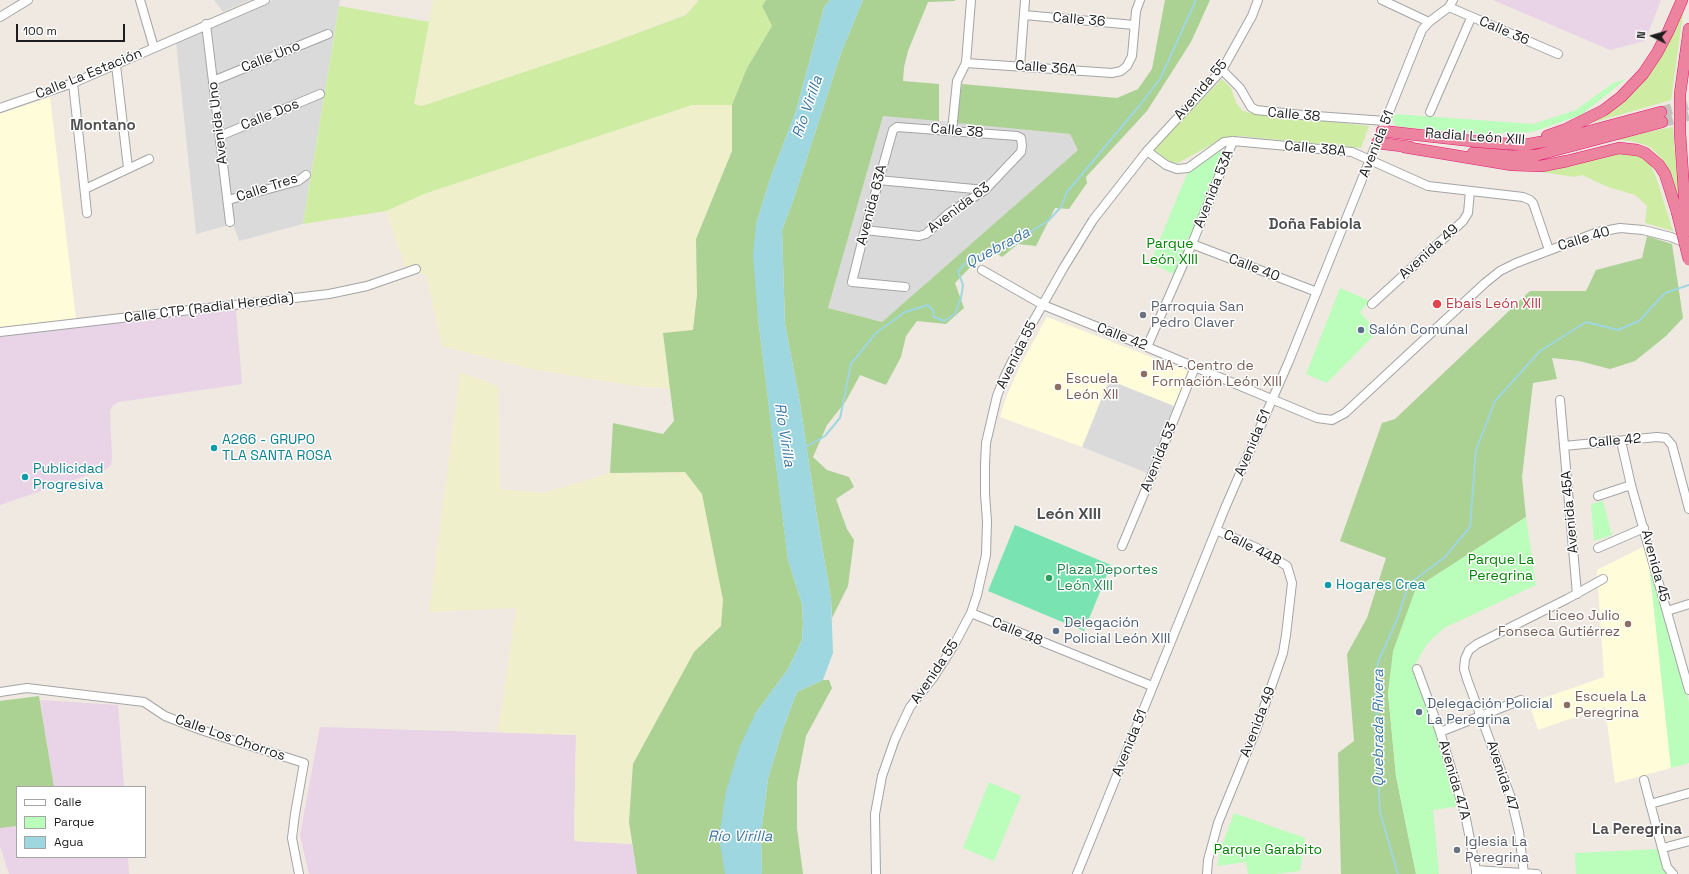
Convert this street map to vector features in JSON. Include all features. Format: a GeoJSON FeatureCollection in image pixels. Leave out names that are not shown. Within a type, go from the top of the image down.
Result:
{"type":"FeatureCollection","features":[{"type":"Feature","properties":{"kind":"highway"},"geometry":{"type":"LineString","coordinates":[[1481,142],[1547,136],[1571,127],[1604,110],[1620,97],[1643,74],[1665,39],[1682,0]]}},
{"type":"Feature","properties":{"kind":"highway"},"geometry":{"type":"LineString","coordinates":[[1689,29],[1680,94],[1681,209],[1689,260]]}},
{"type":"Feature","properties":{"kind":"highway","name":"Radial León XIII"},"geometry":{"type":"LineString","coordinates":[[1377,143],[1404,147],[1527,157],[1555,152],[1661,117],[1549,142],[1524,144],[1481,142],[1384,126]]}},
{"type":"Feature","properties":{"kind":"highway"},"geometry":{"type":"LineString","coordinates":[[1404,147],[1512,165],[1542,166],[1619,148],[1637,150],[1645,153],[1659,164],[1665,174],[1681,209],[1689,249]]}},
{"type":"Feature","properties":{"kind":"street"},"geometry":{"type":"LineString","coordinates":[[0,17],[28,0]]}},
{"type":"Feature","properties":{"kind":"street"},"geometry":{"type":"LineString","coordinates":[[140,0],[154,48]]}},
{"type":"Feature","properties":{"kind":"street","name":"Calle La Estación"},"geometry":{"type":"LineString","coordinates":[[0,108],[73,83],[154,48],[247,3],[264,0]]}},
{"type":"Feature","properties":{"kind":"street"},"geometry":{"type":"LineString","coordinates":[[952,131],[957,81],[966,62],[971,0]]}},
{"type":"Feature","properties":{"kind":"street"},"geometry":{"type":"LineString","coordinates":[[1020,66],[1025,0]]}},
{"type":"Feature","properties":{"kind":"street"},"geometry":{"type":"LineString","coordinates":[[1134,25],[1140,0]]}},
{"type":"Feature","properties":{"kind":"street","name":"Avenida 55"},"geometry":{"type":"LineString","coordinates":[[876,874],[875,814],[882,776],[895,739],[910,707],[954,645],[972,613],[986,555],[986,443],[997,396],[1011,363],[1093,220],[1147,151],[1222,70],[1252,16],[1258,0]]}},
{"type":"Feature","properties":{"kind":"street"},"geometry":{"type":"LineString","coordinates":[[1382,0],[1429,22]]}},
{"type":"Feature","properties":{"kind":"street","name":"Calle 36"},"geometry":{"type":"LineString","coordinates":[[1451,4],[1471,18],[1558,54]]}},
{"type":"Feature","properties":{"kind":"street","name":"Avenida 51"},"geometry":{"type":"LineString","coordinates":[[1077,874],[1253,440],[1272,400],[1371,160],[1422,30],[1429,22],[1451,4]]}},
{"type":"Feature","properties":{"kind":"street","name":"Calle 36"},"geometry":{"type":"LineString","coordinates":[[1024,15],[1134,25]]}},
{"type":"Feature","properties":{"kind":"street"},"geometry":{"type":"LineString","coordinates":[[1430,112],[1471,18]]}},
{"type":"Feature","properties":{"kind":"street","name":"Avenida Uno"},"geometry":{"type":"LineString","coordinates":[[206,24],[230,222]]}},
{"type":"Feature","properties":{"kind":"street","name":"Calle 36A"},"geometry":{"type":"LineString","coordinates":[[966,62],[1112,73],[1125,69],[1132,56],[1134,25]]}},
{"type":"Feature","properties":{"kind":"street","name":"Calle Uno"},"geometry":{"type":"LineString","coordinates":[[213,81],[328,34]]}},
{"type":"Feature","properties":{"kind":"street"},"geometry":{"type":"LineString","coordinates":[[116,65],[128,168]]}},
{"type":"Feature","properties":{"kind":"street","name":"Calle 38"},"geometry":{"type":"LineString","coordinates":[[1222,70],[1240,88],[1251,107],[1256,110],[1384,126]]}},
{"type":"Feature","properties":{"kind":"street"},"geometry":{"type":"LineString","coordinates":[[73,83],[87,213]]}},
{"type":"Feature","properties":{"kind":"street","name":"Calle Dos"},"geometry":{"type":"LineString","coordinates":[[220,136],[320,94]]}},
{"type":"Feature","properties":{"kind":"street","name":"Calle 38"},"geometry":{"type":"LineString","coordinates":[[894,128],[897,126],[1017,136],[1021,138]]}},
{"type":"Feature","properties":{"kind":"street","name":"Avenida 63A"},"geometry":{"type":"LineString","coordinates":[[894,128],[878,180],[852,282],[854,284],[905,288]]}},
{"type":"Feature","properties":{"kind":"street","name":"Avenida 63"},"geometry":{"type":"LineString","coordinates":[[865,230],[919,236],[926,234],[949,212],[985,190],[1021,152],[1021,138]]}},
{"type":"Feature","properties":{"kind":"street","name":"Calle 38A"},"geometry":{"type":"LineString","coordinates":[[1147,151],[1166,165],[1177,169],[1188,168],[1224,142],[1233,141],[1352,152],[1428,186],[1523,197],[1530,200],[1533,203],[1549,250]]}},
{"type":"Feature","properties":{"kind":"street","name":"Avenida 53A"},"geometry":{"type":"LineString","coordinates":[[1147,347],[1192,244],[1233,141]]}},
{"type":"Feature","properties":{"kind":"street"},"geometry":{"type":"LineString","coordinates":[[85,189],[149,159]]}},
{"type":"Feature","properties":{"kind":"street","name":"Calle Tres"},"geometry":{"type":"LineString","coordinates":[[228,200],[298,181],[306,175]]}},
{"type":"Feature","properties":{"kind":"street"},"geometry":{"type":"LineString","coordinates":[[878,180],[985,190]]}},
{"type":"Feature","properties":{"kind":"street","name":"Avenida 49"},"geometry":{"type":"LineString","coordinates":[[1372,304],[1464,221],[1468,213],[1470,191]]}},
{"type":"Feature","properties":{"kind":"street","name":"Calle 40"},"geometry":{"type":"LineString","coordinates":[[1332,420],[1345,413],[1485,283],[1500,271],[1549,250],[1598,232],[1620,228],[1643,230],[1689,245]]}},
{"type":"Feature","properties":{"kind":"street","name":"Calle 40"},"geometry":{"type":"LineString","coordinates":[[1192,244],[1317,292]]}},
{"type":"Feature","properties":{"kind":"street","name":"Calle CTP (Radial Heredia)"},"geometry":{"type":"LineString","coordinates":[[0,332],[329,294],[367,286],[416,269]]}},
{"type":"Feature","properties":{"kind":"street","name":"Calle 42"},"geometry":{"type":"LineString","coordinates":[[982,270],[1043,305],[1317,418],[1332,420]]}},
{"type":"Feature","properties":{"kind":"street","name":"Avenida 53"},"geometry":{"type":"LineString","coordinates":[[1122,546],[1195,367]]}},
{"type":"Feature","properties":{"kind":"street","name":"Avenida 45A"},"geometry":{"type":"LineString","coordinates":[[1560,400],[1577,594]]}},
{"type":"Feature","properties":{"kind":"street","name":"Calle 42"},"geometry":{"type":"LineString","coordinates":[[1564,446],[1658,437],[1666,438],[1672,445],[1689,509]]}},
{"type":"Feature","properties":{"kind":"street","name":"Avenida 45"},"geometry":{"type":"LineString","coordinates":[[1621,441],[1689,690]]}},
{"type":"Feature","properties":{"kind":"street"},"geometry":{"type":"LineString","coordinates":[[1598,496],[1632,485]]}},
{"type":"Feature","properties":{"kind":"street"},"geometry":{"type":"LineString","coordinates":[[1598,548],[1644,528]]}},
{"type":"Feature","properties":{"kind":"street","name":"Calle 44B"},"geometry":{"type":"LineString","coordinates":[[1216,530],[1257,548],[1287,566]]}},
{"type":"Feature","properties":{"kind":"street","name":"Avenida 49"},"geometry":{"type":"LineString","coordinates":[[1207,874],[1209,854],[1218,823],[1256,730],[1283,653],[1292,583],[1287,566]]}},
{"type":"Feature","properties":{"kind":"street"},"geometry":{"type":"LineString","coordinates":[[1577,594],[1603,579]]}},
{"type":"Feature","properties":{"kind":"street","name":"Avenida 47"},"geometry":{"type":"LineString","coordinates":[[1524,873],[1519,832],[1511,798],[1464,669],[1464,659],[1469,650],[1477,644],[1577,594]]}},
{"type":"Feature","properties":{"kind":"street"},"geometry":{"type":"LineString","coordinates":[[1667,611],[1689,604]]}},
{"type":"Feature","properties":{"kind":"street","name":"Calle 48"},"geometry":{"type":"LineString","coordinates":[[972,613],[1152,686]]}},
{"type":"Feature","properties":{"kind":"street","name":"Avenida 47A"},"geometry":{"type":"LineString","coordinates":[[1417,669],[1440,732],[1466,814],[1476,872]]}},
{"type":"Feature","properties":{"kind":"street","name":"Calle Los Chorros"},"geometry":{"type":"LineString","coordinates":[[0,692],[27,688],[144,702],[165,716],[201,730],[304,763],[292,838],[299,874]]}},
{"type":"Feature","properties":{"kind":"street"},"geometry":{"type":"LineString","coordinates":[[1440,732],[1521,700]]}},
{"type":"Feature","properties":{"kind":"street"},"geometry":{"type":"LineString","coordinates":[[1644,780],[1667,867],[1673,874]]}},
{"type":"Feature","properties":{"kind":"street"},"geometry":{"type":"LineString","coordinates":[[1650,804],[1689,792]]}},
{"type":"Feature","properties":{"kind":"street"},"geometry":{"type":"LineString","coordinates":[[1662,848],[1689,841]]}},
{"type":"Feature","properties":{"kind":"street"},"geometry":{"type":"LineString","coordinates":[[1476,872],[1537,874]]}},
{"type":"Feature","properties":{"kind":"shaded area"},"geometry":{"type":"Polygon","coordinates":[[[214,0],[250,0],[223,12],[214,0]]]}},
{"type":"Feature","properties":{"kind":"shaded area"},"geometry":{"type":"Polygon","coordinates":[[[273,0],[340,0],[303,224],[239,241],[233,224],[196,234],[176,41],[273,0]]]}},
{"type":"Feature","properties":{"kind":"shaded area"},"geometry":{"type":"Polygon","coordinates":[[[1493,0],[1661,0],[1645,41],[1610,50],[1493,0]]]}},
{"type":"Feature","properties":{"kind":"shaded area"},"geometry":{"type":"Polygon","coordinates":[[[50,97],[76,319],[0,327],[0,114],[50,97]]]}},
{"type":"Feature","properties":{"kind":"shaded area"},"geometry":{"type":"Polygon","coordinates":[[[883,115],[1070,134],[1078,150],[882,322],[828,308],[883,115]]]}},
{"type":"Feature","properties":{"kind":"shaded area"},"geometry":{"type":"Polygon","coordinates":[[[236,310],[242,384],[119,402],[113,405],[110,411],[111,465],[106,469],[0,505],[0,335],[236,310]]]}},
{"type":"Feature","properties":{"kind":"shaded area","name":"Escuela León XII"},"geometry":{"type":"Polygon","coordinates":[[[1047,317],[1188,371],[1174,406],[1109,380],[1082,447],[1000,417],[1007,395],[1021,364],[1047,317]]]}},
{"type":"Feature","properties":{"kind":"shaded area"},"geometry":{"type":"Polygon","coordinates":[[[1109,379],[1174,406],[1147,473],[1082,447],[1109,379]]]}},
{"type":"Feature","properties":{"kind":"shaded area","name":"Liceo Julio Fonseca Gutiérrez"},"geometry":{"type":"Polygon","coordinates":[[[1647,545],[1671,768],[1615,783],[1605,707],[1538,730],[1529,703],[1604,677],[1597,570],[1647,545]]]}},
{"type":"Feature","properties":{"kind":"shaded area"},"geometry":{"type":"Polygon","coordinates":[[[40,700],[118,705],[124,786],[54,786],[40,700]]]}},
{"type":"Feature","properties":{"kind":"shaded area"},"geometry":{"type":"Polygon","coordinates":[[[320,727],[576,735],[574,841],[632,844],[637,874],[309,874],[300,835],[320,727]]]}},
{"type":"Feature","properties":{"kind":"shaded area"},"geometry":{"type":"Polygon","coordinates":[[[16,826],[16,858],[128,858],[129,874],[9,874],[0,846],[0,828],[16,826]]]}},
{"type":"Feature","properties":{"kind":"green space"},"geometry":{"type":"Polygon","coordinates":[[[433,0],[699,0],[686,14],[608,44],[422,106],[414,105],[433,0]]]}},
{"type":"Feature","properties":{"kind":"green space"},"geometry":{"type":"Polygon","coordinates":[[[699,0],[766,0],[762,6],[772,26],[747,68],[732,105],[692,105],[424,194],[386,211],[303,224],[339,6],[429,22],[414,104],[422,106],[608,44],[686,15],[699,0]]]}},
{"type":"Feature","properties":{"kind":"green space"},"geometry":{"type":"Polygon","coordinates":[[[766,0],[830,0],[824,7],[796,111],[770,179],[756,224],[758,318],[788,560],[802,604],[802,640],[788,669],[755,714],[725,874],[637,874],[629,822],[633,764],[694,652],[721,626],[723,600],[702,494],[685,472],[610,473],[613,423],[663,434],[674,421],[663,333],[693,330],[697,295],[696,239],[732,151],[732,105],[747,68],[772,26],[762,6],[766,0]]]}},
{"type":"Feature","properties":{"kind":"green space"},"geometry":{"type":"Polygon","coordinates":[[[863,0],[955,0],[928,2],[908,51],[904,67],[903,81],[939,84],[939,121],[883,116],[828,308],[882,322],[1078,150],[1070,134],[956,123],[962,84],[1117,98],[1138,89],[1152,69],[1165,0],[1210,0],[1191,42],[1147,111],[1086,177],[1087,183],[1069,209],[1055,208],[1036,246],[1018,244],[1002,257],[989,248],[955,283],[964,308],[946,324],[917,321],[906,336],[901,357],[886,385],[860,375],[846,401],[827,425],[813,457],[827,470],[849,477],[854,487],[836,499],[847,529],[854,540],[848,586],[832,618],[831,598],[800,403],[785,324],[782,230],[793,201],[841,53],[863,0]]]}},
{"type":"Feature","properties":{"kind":"green space"},"geometry":{"type":"Polygon","coordinates":[[[1684,7],[1671,100],[1581,126],[1625,99],[1684,7]]]}},
{"type":"Feature","properties":{"kind":"green space"},"geometry":{"type":"Polygon","coordinates":[[[1222,79],[1231,88],[1236,103],[1243,111],[1369,126],[1361,148],[1240,136],[1218,141],[1178,163],[1166,159],[1153,149],[1222,79]]]}},
{"type":"Feature","properties":{"kind":"green space"},"geometry":{"type":"Polygon","coordinates":[[[1626,79],[1581,115],[1532,132],[1483,134],[1400,127],[1395,125],[1393,121],[1394,114],[1533,124],[1576,110],[1613,83],[1626,79]]]}},
{"type":"Feature","properties":{"kind":"green space"},"geometry":{"type":"Polygon","coordinates":[[[692,105],[732,105],[732,151],[696,239],[697,295],[693,330],[663,333],[670,389],[634,386],[531,369],[442,346],[426,274],[406,270],[386,211],[424,194],[692,105]]]}},
{"type":"Feature","properties":{"kind":"green space"},"geometry":{"type":"Polygon","coordinates":[[[1673,127],[1679,204],[1671,179],[1662,159],[1651,148],[1631,141],[1612,139],[1673,127]]]}},
{"type":"Feature","properties":{"kind":"green space","name":"Parque León XIII"},"geometry":{"type":"Polygon","coordinates":[[[1228,149],[1176,275],[1150,263],[1187,174],[1217,150],[1228,149]]]}},
{"type":"Feature","properties":{"kind":"green space"},"geometry":{"type":"Polygon","coordinates":[[[1627,153],[1643,156],[1650,164],[1656,177],[1673,231],[1645,223],[1647,206],[1635,195],[1608,187],[1582,175],[1575,177],[1541,172],[1601,156],[1627,153]]]}},
{"type":"Feature","properties":{"kind":"green space"},"geometry":{"type":"Polygon","coordinates":[[[1647,236],[1672,244],[1683,318],[1666,336],[1635,361],[1610,369],[1579,361],[1552,358],[1557,379],[1533,383],[1522,477],[1526,517],[1416,588],[1388,693],[1396,776],[1416,874],[1341,874],[1338,753],[1354,741],[1347,654],[1367,618],[1386,558],[1340,541],[1382,423],[1395,419],[1530,291],[1586,291],[1596,270],[1642,258],[1647,236]]]}},
{"type":"Feature","properties":{"kind":"green space"},"geometry":{"type":"Polygon","coordinates":[[[1340,288],[1370,301],[1360,312],[1377,332],[1327,383],[1306,374],[1340,288]]]}},
{"type":"Feature","properties":{"kind":"green space"},"geometry":{"type":"Polygon","coordinates":[[[460,372],[498,386],[500,489],[543,493],[610,473],[685,472],[702,494],[723,600],[721,626],[694,652],[633,764],[629,822],[632,844],[574,841],[576,735],[498,732],[516,608],[429,612],[460,372]]]}},
{"type":"Feature","properties":{"kind":"green space"},"geometry":{"type":"Polygon","coordinates":[[[1603,501],[1612,535],[1594,541],[1591,504],[1603,501]]]}},
{"type":"Feature","properties":{"kind":"green space","name":"Parque La Peregrina"},"geometry":{"type":"Polygon","coordinates":[[[1526,517],[1536,585],[1444,628],[1427,644],[1412,670],[1435,726],[1460,806],[1433,810],[1439,874],[1416,874],[1396,776],[1388,693],[1393,651],[1416,588],[1526,517]]]}},
{"type":"Feature","properties":{"kind":"green space","name":"Plaza Deportes León XIII"},"geometry":{"type":"Polygon","coordinates":[[[1015,525],[1111,565],[1084,631],[988,591],[1015,525]]]}},
{"type":"Feature","properties":{"kind":"green space"},"geometry":{"type":"Polygon","coordinates":[[[1647,545],[1689,702],[1689,763],[1671,768],[1647,545]]]}},
{"type":"Feature","properties":{"kind":"green space"},"geometry":{"type":"Polygon","coordinates":[[[823,680],[829,680],[832,688],[806,736],[797,782],[797,828],[803,874],[762,874],[761,834],[768,779],[783,729],[797,692],[823,680]]]}},
{"type":"Feature","properties":{"kind":"green space"},"geometry":{"type":"Polygon","coordinates":[[[39,696],[54,786],[16,786],[16,826],[0,828],[0,701],[39,696]]]}},
{"type":"Feature","properties":{"kind":"green space"},"geometry":{"type":"Polygon","coordinates":[[[989,782],[1021,796],[994,861],[963,848],[989,782]]]}},
{"type":"Feature","properties":{"kind":"green space","name":"Parque Garabito"},"geometry":{"type":"Polygon","coordinates":[[[1234,813],[1305,838],[1300,871],[1275,874],[1248,874],[1246,862],[1217,866],[1221,848],[1234,813]]]}},
{"type":"Feature","properties":{"kind":"green space"},"geometry":{"type":"Polygon","coordinates":[[[1658,849],[1672,874],[1576,874],[1575,853],[1658,849]]]}},
{"type":"Feature","properties":{"kind":"water","name":"Río Virilla"},"geometry":{"type":"Polygon","coordinates":[[[830,0],[863,0],[841,53],[793,201],[782,230],[785,324],[800,403],[831,598],[833,653],[823,680],[797,692],[783,729],[768,779],[761,834],[762,874],[725,874],[719,837],[726,791],[740,746],[755,714],[788,669],[802,640],[802,604],[788,560],[758,318],[753,255],[756,224],[770,179],[796,111],[824,7],[830,0]]]}},
{"type":"Feature","properties":{"kind":"waterway","name":"Quebrada"},"geometry":{"type":"LineString","coordinates":[[804,448],[825,436],[840,418],[851,364],[876,333],[905,312],[928,305],[933,310],[934,317],[944,321],[955,314],[961,298],[963,285],[958,271],[969,260],[981,254],[999,251],[1048,221],[1061,207],[1067,192],[1160,79],[1196,0]]}},
{"type":"Feature","properties":{"kind":"waterway","name":"Quebrada Rivera"},"geometry":{"type":"LineString","coordinates":[[1398,874],[1380,812],[1377,756],[1376,687],[1378,662],[1397,620],[1409,584],[1445,557],[1470,527],[1476,450],[1495,401],[1540,351],[1586,322],[1618,330],[1639,321],[1665,293],[1689,285]]}},
{"type":"Feature","properties":{"kind":"tunnel"},"geometry":{"type":"LineString","coordinates":[[1661,112],[1689,104]]}},
{"type":"Feature","properties":{"kind":"tunnel"},"geometry":{"type":"LineString","coordinates":[[1662,122],[1689,115]]}},
{"type":"Feature","properties":{"kind":"place","name":"Ebais León XIII"},"geometry":{"type":"Point","coordinates":[1437,304]}},
{"type":"Feature","properties":{"kind":"place","name":"Parroquia San Pedro Claver"},"geometry":{"type":"Point","coordinates":[1143,315]}},
{"type":"Feature","properties":{"kind":"place","name":"Salón Comunal"},"geometry":{"type":"Point","coordinates":[1361,330]}},
{"type":"Feature","properties":{"kind":"place","name":"INA - Centro de Formación León XIII"},"geometry":{"type":"Point","coordinates":[1144,374]}},
{"type":"Feature","properties":{"kind":"place","name":"Escuela León XII"},"geometry":{"type":"Point","coordinates":[1058,387]}},
{"type":"Feature","properties":{"kind":"place","name":"A266 - GRUPO TLA SANTA ROSA"},"geometry":{"type":"Point","coordinates":[214,448]}},
{"type":"Feature","properties":{"kind":"place","name":"Publicidad Progresiva"},"geometry":{"type":"Point","coordinates":[25,477]}},
{"type":"Feature","properties":{"kind":"place","name":"Plaza Deportes León XIII"},"geometry":{"type":"Point","coordinates":[1049,578]}},
{"type":"Feature","properties":{"kind":"place","name":"Hogares Crea"},"geometry":{"type":"Point","coordinates":[1328,585]}},
{"type":"Feature","properties":{"kind":"place","name":"Liceo Julio Fonseca Gutiérrez"},"geometry":{"type":"Point","coordinates":[1628,624]}},
{"type":"Feature","properties":{"kind":"place","name":"Delegación Policial León XIII"},"geometry":{"type":"Point","coordinates":[1056,631]}},
{"type":"Feature","properties":{"kind":"place","name":"Escuela La Peregrina"},"geometry":{"type":"Point","coordinates":[1567,705]}},
{"type":"Feature","properties":{"kind":"place","name":"Delegación Policial La Peregrina"},"geometry":{"type":"Point","coordinates":[1419,712]}},
{"type":"Feature","properties":{"kind":"place","name":"Iglesia La Peregrina"},"geometry":{"type":"Point","coordinates":[1457,850]}},
{"type":"Feature","properties":{"kind":"district","name":"Montano"},"geometry":{"type":"Point","coordinates":[103,126]}},
{"type":"Feature","properties":{"kind":"district","name":"Doña Fabiola"},"geometry":{"type":"Point","coordinates":[1315,225]}},
{"type":"Feature","properties":{"kind":"district","name":"León XIII"},"geometry":{"type":"Point","coordinates":[1069,515]}},
{"type":"Feature","properties":{"kind":"district","name":"La Peregrina"},"geometry":{"type":"Point","coordinates":[1637,830]}}]}
